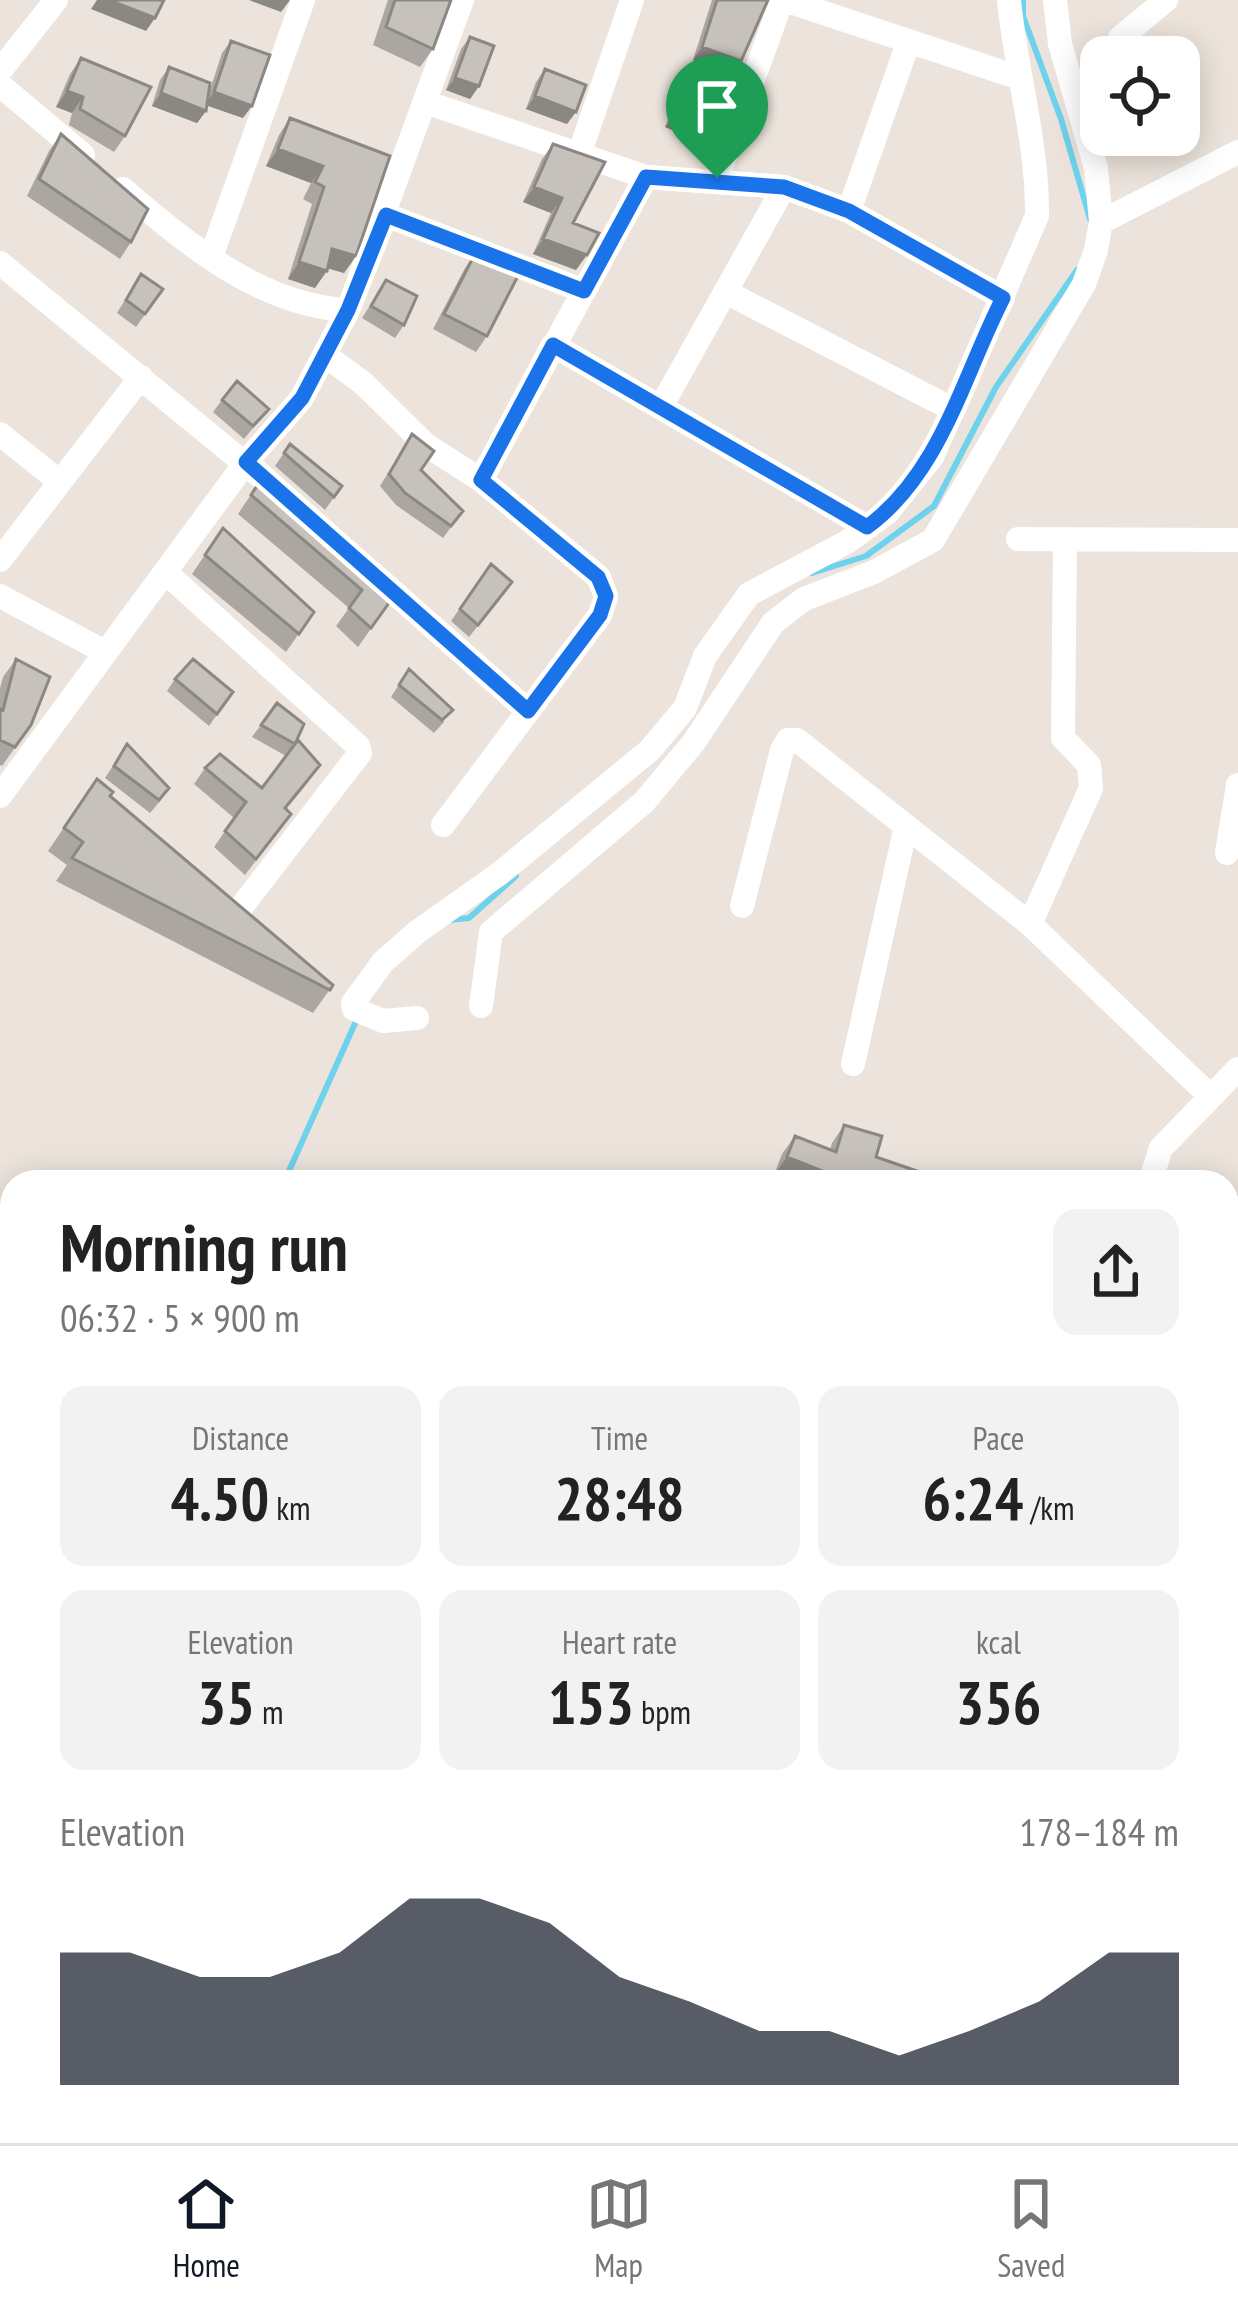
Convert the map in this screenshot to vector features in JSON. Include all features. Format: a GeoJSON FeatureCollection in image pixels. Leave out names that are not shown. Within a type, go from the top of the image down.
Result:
{"type":"FeatureCollection","features":[{"type":"Feature","properties":{"kind":"street"},"geometry":{"type":"LineString","coordinates":[[0,71],[56,0]]}},
{"type":"Feature","properties":{"kind":"street"},"geometry":{"type":"LineString","coordinates":[[211,257],[303,0]]}},
{"type":"Feature","properties":{"kind":"street"},"geometry":{"type":"LineString","coordinates":[[579,155],[632,0]]}},
{"type":"Feature","properties":{"kind":"street"},"geometry":{"type":"LineString","coordinates":[[717,178],[784,0],[1017,77]]}},
{"type":"Feature","properties":{"kind":"street"},"geometry":{"type":"LineString","coordinates":[[417,1018],[383,1022],[354,1009],[353,1003],[383,962],[417,932],[499,874],[650,750],[685,708],[704,656],[749,594],[887,513],[932,457],[1037,216],[1038,176],[1017,77],[1009,0]]}},
{"type":"Feature","properties":{"kind":"street"},"geometry":{"type":"LineString","coordinates":[[482,1006],[491,932],[644,802],[694,742],[773,623],[804,598],[874,572],[933,540],[1084,284],[1101,222],[1096,168],[1060,44],[1055,0]]}},
{"type":"Feature","properties":{"kind":"street"},"geometry":{"type":"LineString","coordinates":[[1122,36],[1166,0]]}},
{"type":"Feature","properties":{"kind":"street"},"geometry":{"type":"LineString","coordinates":[[0,796],[246,462],[302,398],[348,310],[386,215],[458,1]]}},
{"type":"Feature","properties":{"kind":"street"},"geometry":{"type":"LineString","coordinates":[[849,211],[908,43]]}},
{"type":"Feature","properties":{"kind":"street"},"geometry":{"type":"LineString","coordinates":[[0,85],[167,228],[211,257],[313,308],[348,310]]}},
{"type":"Feature","properties":{"kind":"street"},"geometry":{"type":"LineString","coordinates":[[425,102],[646,177],[717,178],[784,187],[849,211],[1003,298]]}},
{"type":"Feature","properties":{"kind":"street"},"geometry":{"type":"LineString","coordinates":[[1101,222],[1238,152]]}},
{"type":"Feature","properties":{"kind":"street"},"geometry":{"type":"LineString","coordinates":[[481,480],[646,177]]}},
{"type":"Feature","properties":{"kind":"street"},"geometry":{"type":"LineString","coordinates":[[662,405],[784,187]]}},
{"type":"Feature","properties":{"kind":"street"},"geometry":{"type":"LineString","coordinates":[[386,215],[584,291]]}},
{"type":"Feature","properties":{"kind":"street"},"geometry":{"type":"LineString","coordinates":[[0,263],[300,509]]}},
{"type":"Feature","properties":{"kind":"street"},"geometry":{"type":"LineString","coordinates":[[726,292],[952,409]]}},
{"type":"Feature","properties":{"kind":"street"},"geometry":{"type":"LineString","coordinates":[[553,345],[867,527]]}},
{"type":"Feature","properties":{"kind":"street"},"geometry":{"type":"LineString","coordinates":[[325,355],[364,384],[425,445],[481,480],[598,577],[606,596],[600,615],[443,825]]}},
{"type":"Feature","properties":{"kind":"street"},"geometry":{"type":"LineString","coordinates":[[0,560],[141,377]]}},
{"type":"Feature","properties":{"kind":"street"},"geometry":{"type":"LineString","coordinates":[[0,434],[60,482]]}},
{"type":"Feature","properties":{"kind":"street"},"geometry":{"type":"LineString","coordinates":[[1018,539],[1238,540]]}},
{"type":"Feature","properties":{"kind":"street"},"geometry":{"type":"LineString","coordinates":[[1030,924],[1091,788],[1089,765],[1063,738],[1065,539]]}},
{"type":"Feature","properties":{"kind":"street"},"geometry":{"type":"LineString","coordinates":[[353,557],[528,711]]}},
{"type":"Feature","properties":{"kind":"street"},"geometry":{"type":"LineString","coordinates":[[165,572],[360,753],[236,914]]}},
{"type":"Feature","properties":{"kind":"street"},"geometry":{"type":"LineString","coordinates":[[0,596],[105,652]]}},
{"type":"Feature","properties":{"kind":"street"},"geometry":{"type":"LineString","coordinates":[[742,906],[788,740],[797,740],[1030,924],[1210,1096]]}},
{"type":"Feature","properties":{"kind":"street"},"geometry":{"type":"LineString","coordinates":[[1227,853],[1238,785]]}},
{"type":"Feature","properties":{"kind":"street"},"geometry":{"type":"LineString","coordinates":[[853,1064],[906,826]]}},
{"type":"Feature","properties":{"kind":"street"},"geometry":{"type":"LineString","coordinates":[[1154,1170],[1161,1148],[1238,1070]]}},
{"type":"Feature","properties":{"kind":"building"},"geometry":{"type":"Polygon","coordinates":[[[109,0],[164,0],[155,18],[109,0]]]}},
{"type":"Feature","properties":{"kind":"building"},"geometry":{"type":"Polygon","coordinates":[[[395,0],[451,0],[433,49],[386,27],[395,0]]]}},
{"type":"Feature","properties":{"kind":"building"},"geometry":{"type":"Polygon","coordinates":[[[717,0],[768,0],[741,61],[702,47],[717,0]]]}},
{"type":"Feature","properties":{"kind":"building"},"geometry":{"type":"Polygon","coordinates":[[[470,37],[494,46],[479,86],[455,78],[470,37]]]}},
{"type":"Feature","properties":{"kind":"building"},"geometry":{"type":"Polygon","coordinates":[[[231,41],[270,55],[252,106],[214,92],[231,41]]]}},
{"type":"Feature","properties":{"kind":"building"},"geometry":{"type":"Polygon","coordinates":[[[81,58],[151,87],[125,136],[80,109],[83,97],[67,91],[81,58]]]}},
{"type":"Feature","properties":{"kind":"building"},"geometry":{"type":"Polygon","coordinates":[[[169,67],[210,83],[206,111],[161,93],[169,67]]]}},
{"type":"Feature","properties":{"kind":"building"},"geometry":{"type":"Polygon","coordinates":[[[545,69],[586,85],[576,112],[535,96],[545,69]]]}},
{"type":"Feature","properties":{"kind":"building"},"geometry":{"type":"Polygon","coordinates":[[[687,83],[716,95],[703,127],[674,115],[687,83]]]}},
{"type":"Feature","properties":{"kind":"building"},"geometry":{"type":"Polygon","coordinates":[[[290,118],[390,156],[356,256],[332,249],[327,271],[299,262],[324,187],[315,182],[323,166],[278,149],[290,118]]]}},
{"type":"Feature","properties":{"kind":"building"},"geometry":{"type":"Polygon","coordinates":[[[61,134],[148,209],[131,242],[39,179],[61,134]]]}},
{"type":"Feature","properties":{"kind":"building"},"geometry":{"type":"Polygon","coordinates":[[[553,144],[605,162],[573,223],[599,233],[587,255],[543,239],[562,198],[534,187],[553,144]]]}},
{"type":"Feature","properties":{"kind":"building"},"geometry":{"type":"Polygon","coordinates":[[[476,252],[520,272],[487,336],[444,314],[476,252]]]}},
{"type":"Feature","properties":{"kind":"building"},"geometry":{"type":"Polygon","coordinates":[[[141,274],[163,289],[145,314],[126,300],[141,274]]]}},
{"type":"Feature","properties":{"kind":"building"},"geometry":{"type":"Polygon","coordinates":[[[386,280],[417,296],[404,325],[371,306],[386,280]]]}},
{"type":"Feature","properties":{"kind":"building"},"geometry":{"type":"Polygon","coordinates":[[[237,381],[269,409],[253,426],[222,400],[237,381]]]}},
{"type":"Feature","properties":{"kind":"building"},"geometry":{"type":"Polygon","coordinates":[[[412,434],[434,451],[421,470],[463,511],[451,526],[405,493],[389,474],[412,434]]]}},
{"type":"Feature","properties":{"kind":"building"},"geometry":{"type":"Polygon","coordinates":[[[290,444],[342,486],[334,497],[284,453],[290,444]]]}},
{"type":"Feature","properties":{"kind":"building"},"geometry":{"type":"Polygon","coordinates":[[[266,472],[399,589],[371,628],[349,608],[362,590],[251,495],[266,472]]]}},
{"type":"Feature","properties":{"kind":"building"},"geometry":{"type":"Polygon","coordinates":[[[223,528],[314,612],[299,634],[205,555],[223,528]]]}},
{"type":"Feature","properties":{"kind":"building"},"geometry":{"type":"Polygon","coordinates":[[[491,564],[512,582],[478,625],[460,609],[491,564]]]}},
{"type":"Feature","properties":{"kind":"building"},"geometry":{"type":"Polygon","coordinates":[[[16,659],[50,677],[31,725],[15,747],[0,740],[0,709],[16,659]]]}},
{"type":"Feature","properties":{"kind":"building"},"geometry":{"type":"Polygon","coordinates":[[[193,659],[233,692],[217,714],[175,679],[193,659]]]}},
{"type":"Feature","properties":{"kind":"building"},"geometry":{"type":"Polygon","coordinates":[[[409,669],[453,710],[442,720],[399,685],[409,669]]]}},
{"type":"Feature","properties":{"kind":"building"},"geometry":{"type":"Polygon","coordinates":[[[277,703],[304,724],[295,744],[261,725],[277,703]]]}},
{"type":"Feature","properties":{"kind":"building"},"geometry":{"type":"Polygon","coordinates":[[[298,740],[320,765],[285,808],[291,814],[256,859],[225,831],[246,802],[205,768],[220,754],[262,788],[298,740]]]}},
{"type":"Feature","properties":{"kind":"building"},"geometry":{"type":"Polygon","coordinates":[[[127,744],[169,788],[159,800],[114,766],[127,744]]]}},
{"type":"Feature","properties":{"kind":"building"},"geometry":{"type":"Polygon","coordinates":[[[97,779],[113,792],[110,796],[333,985],[330,990],[72,858],[83,842],[64,828],[97,779]]]}},
{"type":"Feature","properties":{"kind":"building"},"geometry":{"type":"Polygon","coordinates":[[[844,1125],[882,1136],[876,1157],[914,1170],[820,1170],[787,1157],[795,1136],[836,1152],[844,1125]]]}},
{"type":"Feature","properties":{"kind":"waterway"},"geometry":{"type":"LineString","coordinates":[[1023,0],[1023,16],[1061,119],[1090,219]]}},
{"type":"Feature","properties":{"kind":"waterway"},"geometry":{"type":"LineString","coordinates":[[812,573],[866,556],[934,506],[996,387],[1077,270]]}},
{"type":"Feature","properties":{"kind":"waterway"},"geometry":{"type":"LineString","coordinates":[[449,920],[469,918],[516,876]]}},
{"type":"Feature","properties":{"kind":"waterway"},"geometry":{"type":"LineString","coordinates":[[289,1170],[357,1019]]}},
{"type":"Feature","properties":{"kind":"route"},"geometry":{"type":"LineString","coordinates":[[646,177],[717,178],[784,187],[849,211],[1003,298],[932,457],[887,513],[867,527],[553,345],[481,480],[598,577],[606,596],[600,615],[528,711],[246,462],[302,398],[348,310],[386,215],[509,267],[584,291],[646,177]]}}]}
